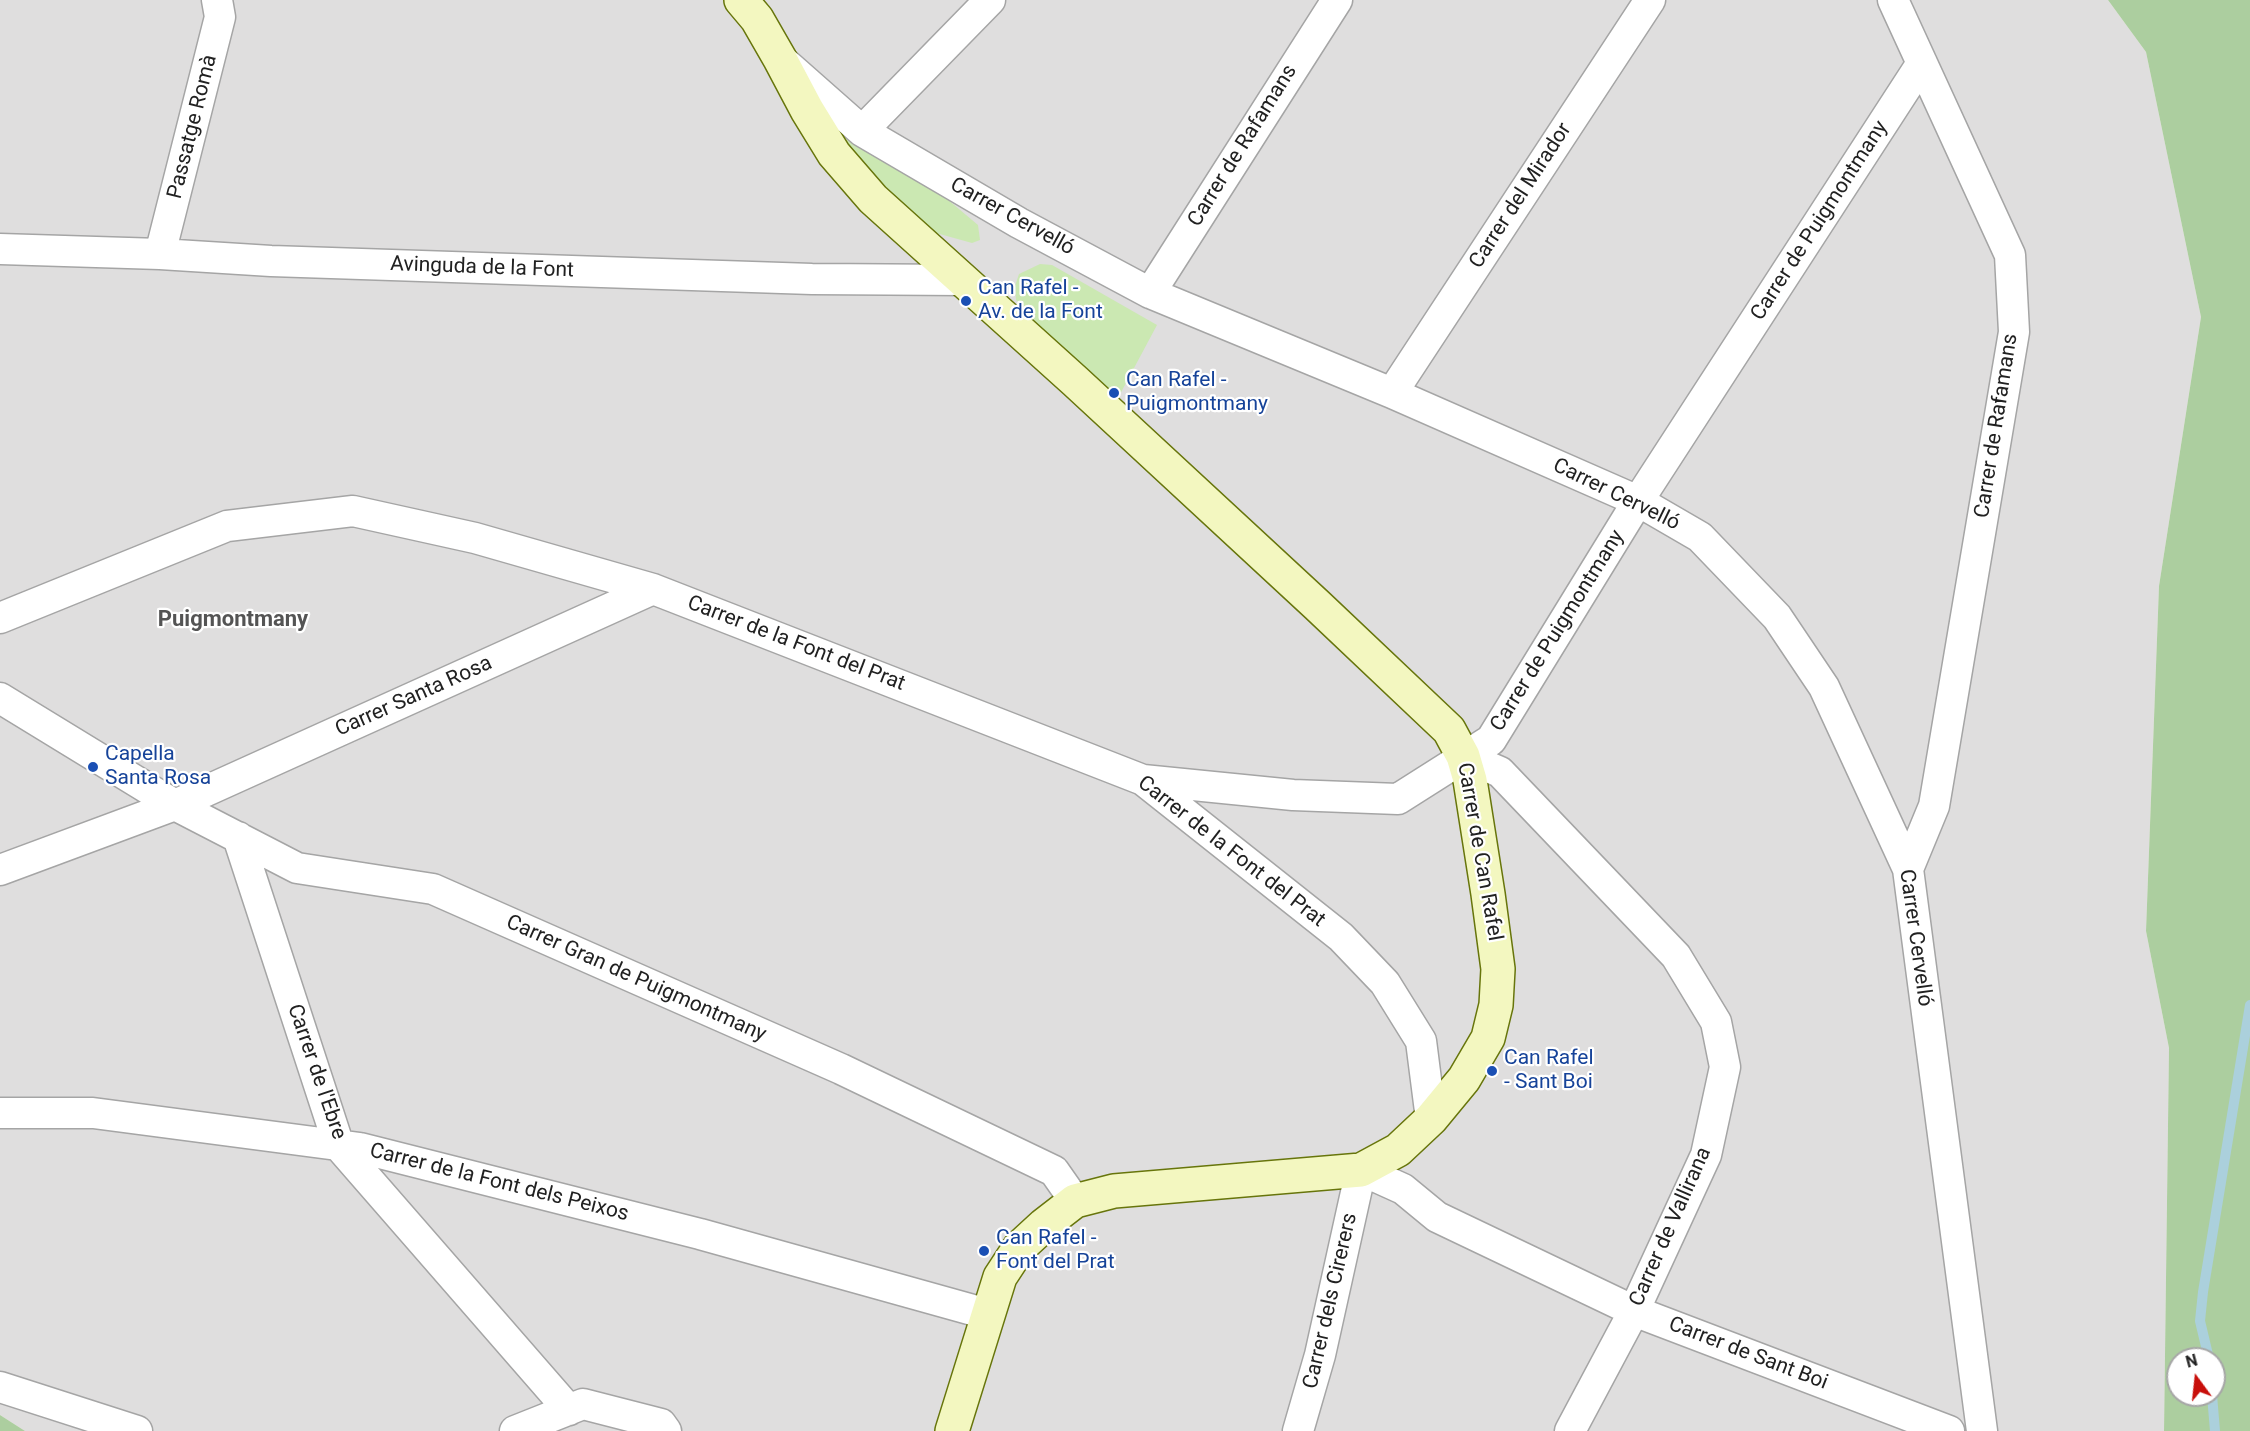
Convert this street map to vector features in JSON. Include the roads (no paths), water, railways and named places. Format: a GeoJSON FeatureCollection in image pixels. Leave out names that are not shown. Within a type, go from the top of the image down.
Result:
{"type":"FeatureCollection","features":[{"type":"Feature","properties":{"kind":"street","name":"Passatge Romà"},"geometry":{"type":"LineString","coordinates":[[160,254],[220,17],[217,0]]}},
{"type":"Feature","properties":{"kind":"street","name":"Carrer de Can Rafel"},"geometry":{"type":"LineString","coordinates":[[741,0],[757,19],[834,154],[873,199],[1083,389],[1449,730],[1463,756],[1470,780],[1498,969],[1496,1005],[1488,1038],[1464,1079],[1431,1119],[1398,1150],[1361,1170],[1114,1191],[1075,1202],[1044,1225],[1019,1248],[999,1277],[952,1431]]}},
{"type":"Feature","properties":{"kind":"street"},"geometry":{"type":"LineString","coordinates":[[862,131],[990,0]]}},
{"type":"Feature","properties":{"kind":"street","name":"Carrer de Rafamans"},"geometry":{"type":"LineString","coordinates":[[1150,293],[1337,0]]}},
{"type":"Feature","properties":{"kind":"street","name":"Carrer del Mirador"},"geometry":{"type":"LineString","coordinates":[[1392,393],[1650,0]]}},
{"type":"Feature","properties":{"kind":"street","name":"Carrer de Rafamans"},"geometry":{"type":"LineString","coordinates":[[1893,0],[2010,255],[2014,332],[1934,806],[1908,869]]}},
{"type":"Feature","properties":{"kind":"street","name":"Carrer Cervelló"},"geometry":{"type":"LineString","coordinates":[[780,59],[862,131],[1020,224],[1150,293],[1392,393],[1638,501],[1700,537],[1777,617],[1824,687],[1908,869],[1982,1431]]}},
{"type":"Feature","properties":{"kind":"street","name":"Carrer de Puigmontmany"},"geometry":{"type":"LineString","coordinates":[[1143,780],[1293,795],[1398,799],[1491,740],[1638,501],[1922,63]]}},
{"type":"Feature","properties":{"kind":"street","name":"Avinguda de la Font"},"geometry":{"type":"LineString","coordinates":[[0,249],[160,254],[271,261],[788,278],[964,280]]}},
{"type":"Feature","properties":{"kind":"street","name":"Carrer de la Font del Prat"},"geometry":{"type":"LineString","coordinates":[[0,618],[227,526],[353,511],[475,538],[653,589],[1143,780],[1341,937],[1385,983],[1421,1041],[1431,1119]]}},
{"type":"Feature","properties":{"kind":"street","name":"Carrer Santa Rosa"},"geometry":{"type":"LineString","coordinates":[[175,805],[653,589]]}},
{"type":"Feature","properties":{"kind":"street","name":"Carrer Gran de Puigmontmany"},"geometry":{"type":"LineString","coordinates":[[0,698],[175,805],[297,868],[433,889],[841,1069],[1054,1171],[1075,1202]]}},
{"type":"Feature","properties":{"kind":"street","name":"Carrer de Vallirana"},"geometry":{"type":"LineString","coordinates":[[1463,756],[1500,772],[1676,956],[1716,1022],[1725,1068],[1706,1155],[1634,1311],[1570,1431]]}},
{"type":"Feature","properties":{"kind":"street"},"geometry":{"type":"LineString","coordinates":[[0,870],[175,805]]}},
{"type":"Feature","properties":{"kind":"street","name":"Carrer de l'Ebre"},"geometry":{"type":"LineString","coordinates":[[238,837],[339,1146],[570,1410]]}},
{"type":"Feature","properties":{"kind":"street","name":"Carrer de la Font dels Peixos"},"geometry":{"type":"LineString","coordinates":[[0,1113],[93,1113],[360,1148],[700,1234],[987,1314]]}},
{"type":"Feature","properties":{"kind":"street","name":"Carrer de Sant Boi"},"geometry":{"type":"LineString","coordinates":[[1361,1170],[1403,1189],[1437,1217],[1634,1311],[1949,1431]]}},
{"type":"Feature","properties":{"kind":"street","name":"Carrer dels Cirerers"},"geometry":{"type":"LineString","coordinates":[[1299,1431],[1320,1355],[1361,1170]]}},
{"type":"Feature","properties":{"kind":"street"},"geometry":{"type":"LineString","coordinates":[[0,1387],[136,1431]]}},
{"type":"Feature","properties":{"kind":"street"},"geometry":{"type":"LineString","coordinates":[[515,1431],[583,1404],[660,1424],[666,1431]]}},
{"type":"Feature","properties":{"kind":"waterway"},"geometry":{"type":"LineString","coordinates":[[2206,1347],[2200,1321],[2203,1292],[2250,1005]]}},
{"type":"Feature","properties":{"kind":"waterway"},"geometry":{"type":"LineString","coordinates":[[2213,1407],[2215,1431]]}},
{"type":"Feature","properties":{"kind":"place","name":"Can Rafel - Av. de la Font"},"geometry":{"type":"Point","coordinates":[966,301]}},
{"type":"Feature","properties":{"kind":"place","name":"Can Rafel - Puigmontmany"},"geometry":{"type":"Point","coordinates":[1114,393]}},
{"type":"Feature","properties":{"kind":"place","name":"Capella Santa Rosa"},"geometry":{"type":"Point","coordinates":[93,767]}},
{"type":"Feature","properties":{"kind":"place","name":"Can Rafel - Sant Boi"},"geometry":{"type":"Point","coordinates":[1492,1071]}},
{"type":"Feature","properties":{"kind":"place","name":"Can Rafel - Font del Prat"},"geometry":{"type":"Point","coordinates":[984,1251]}},
{"type":"Feature","properties":{"kind":"district","name":"Puigmontmany"},"geometry":{"type":"Point","coordinates":[233,620]}}]}
